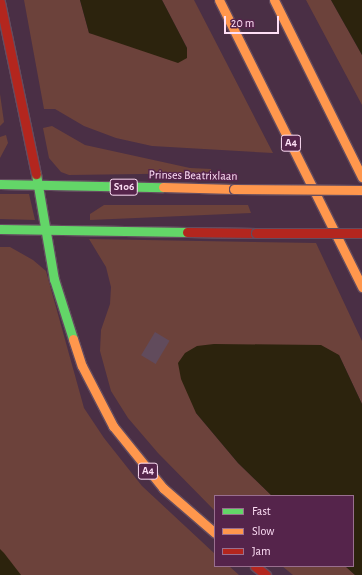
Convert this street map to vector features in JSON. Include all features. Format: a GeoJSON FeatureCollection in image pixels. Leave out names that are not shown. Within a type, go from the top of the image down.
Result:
{"type":"FeatureCollection","features":[{"type":"Feature","properties":{"kind":"main road","name":"A4"},"geometry":{"type":"LineString","coordinates":[[219,0],[362,287]]}},
{"type":"Feature","properties":{"kind":"main road"},"geometry":{"type":"LineString","coordinates":[[274,0],[362,177]]}},
{"type":"Feature","properties":{"kind":"main road","name":"A4"},"geometry":{"type":"LineString","coordinates":[[0,2],[38,184],[54,279],[71,336],[96,395],[113,426],[163,488],[214,532]]}},
{"type":"Feature","properties":{"kind":"main road","name":"Prinses Beatrixlaan"},"geometry":{"type":"LineString","coordinates":[[0,184],[362,190]]}},
{"type":"Feature","properties":{"kind":"main road"},"geometry":{"type":"LineString","coordinates":[[0,229],[362,234]]}},
{"type":"Feature","properties":{"kind":"main road"},"geometry":{"type":"LineString","coordinates":[[256,567],[266,575]]}},
{"type":"Feature","properties":{"kind":"shaded area"},"geometry":{"type":"Polygon","coordinates":[[[24,0],[80,0],[89,33],[187,48],[162,0],[194,0],[273,153],[152,146],[116,138],[84,126],[55,109],[44,109],[24,0]]]}},
{"type":"Feature","properties":{"kind":"shaded area"},"geometry":{"type":"Polygon","coordinates":[[[80,0],[162,0],[187,48],[187,58],[178,63],[89,33],[80,0]]]}},
{"type":"Feature","properties":{"kind":"shaded area"},"geometry":{"type":"Polygon","coordinates":[[[306,0],[331,0],[362,55],[362,105],[306,0]]]}},
{"type":"Feature","properties":{"kind":"shaded area"},"geometry":{"type":"Polygon","coordinates":[[[331,0],[362,0],[362,55],[331,0]]]}},
{"type":"Feature","properties":{"kind":"shaded area"},"geometry":{"type":"Polygon","coordinates":[[[0,94],[4,122],[0,126],[0,94]]]}},
{"type":"Feature","properties":{"kind":"shaded area"},"geometry":{"type":"Polygon","coordinates":[[[52,126],[85,145],[190,168],[211,169],[211,173],[69,175],[61,172],[49,158],[43,128],[52,126]]]}},
{"type":"Feature","properties":{"kind":"shaded area"},"geometry":{"type":"Polygon","coordinates":[[[6,135],[8,143],[0,158],[0,137],[6,135]]]}},
{"type":"Feature","properties":{"kind":"shaded area"},"geometry":{"type":"Polygon","coordinates":[[[0,194],[29,194],[35,220],[0,219],[0,194]]]}},
{"type":"Feature","properties":{"kind":"shaded area"},"geometry":{"type":"Polygon","coordinates":[[[104,205],[248,205],[251,213],[90,220],[90,214],[104,205]]]}},
{"type":"Feature","properties":{"kind":"shaded area"},"geometry":{"type":"Polygon","coordinates":[[[89,239],[316,243],[362,341],[362,404],[339,355],[196,413],[238,463],[271,495],[214,495],[214,510],[158,453],[128,418],[111,391],[100,351],[101,330],[110,304],[111,287],[106,267],[89,239]]]}},
{"type":"Feature","properties":{"kind":"shaded area"},"geometry":{"type":"Polygon","coordinates":[[[0,247],[10,247],[33,260],[46,271],[84,408],[104,438],[142,486],[214,553],[214,567],[230,567],[239,575],[0,575],[0,247]]]}},
{"type":"Feature","properties":{"kind":"shaded area"},"geometry":{"type":"Polygon","coordinates":[[[214,344],[321,345],[339,355],[362,404],[362,575],[355,575],[346,567],[354,567],[354,495],[271,495],[238,463],[196,413],[181,379],[178,363],[185,353],[197,346],[214,344]]]}},
{"type":"Feature","properties":{"kind":"shaded area"},"geometry":{"type":"Polygon","coordinates":[[[0,549],[4,553],[21,575],[0,575],[0,549]]]}},
{"type":"Feature","properties":{"kind":"shaded area"},"geometry":{"type":"Polygon","coordinates":[[[283,567],[346,567],[355,575],[293,575],[283,567]]]}},
{"type":"Feature","properties":{"kind":"building"},"geometry":{"type":"Polygon","coordinates":[[[155,332],[170,341],[156,364],[141,355],[155,332]]]}},
{"type":"Feature","properties":{"kind":"traffic: fast"},"geometry":{"type":"LineString","coordinates":[[36,174],[54,279],[73,339]]}},
{"type":"Feature","properties":{"kind":"traffic: fast"},"geometry":{"type":"LineString","coordinates":[[0,184],[163,187]]}},
{"type":"Feature","properties":{"kind":"traffic: fast"},"geometry":{"type":"LineString","coordinates":[[0,229],[187,232]]}},
{"type":"Feature","properties":{"kind":"traffic: slow"},"geometry":{"type":"LineString","coordinates":[[219,0],[362,287]]}},
{"type":"Feature","properties":{"kind":"traffic: slow"},"geometry":{"type":"LineString","coordinates":[[274,0],[362,177]]}},
{"type":"Feature","properties":{"kind":"traffic: slow"},"geometry":{"type":"LineString","coordinates":[[163,187],[234,189]]}},
{"type":"Feature","properties":{"kind":"traffic: slow"},"geometry":{"type":"LineString","coordinates":[[234,189],[362,190]]}},
{"type":"Feature","properties":{"kind":"traffic: slow"},"geometry":{"type":"LineString","coordinates":[[73,339],[82,366],[113,426],[163,488],[214,532]]}},
{"type":"Feature","properties":{"kind":"traffic: jam"},"geometry":{"type":"LineString","coordinates":[[0,2],[36,174]]}},
{"type":"Feature","properties":{"kind":"traffic: jam"},"geometry":{"type":"LineString","coordinates":[[187,232],[256,233]]}},
{"type":"Feature","properties":{"kind":"traffic: jam"},"geometry":{"type":"LineString","coordinates":[[256,233],[362,233]]}},
{"type":"Feature","properties":{"kind":"traffic: jam"},"geometry":{"type":"LineString","coordinates":[[256,567],[266,575]]}}]}
